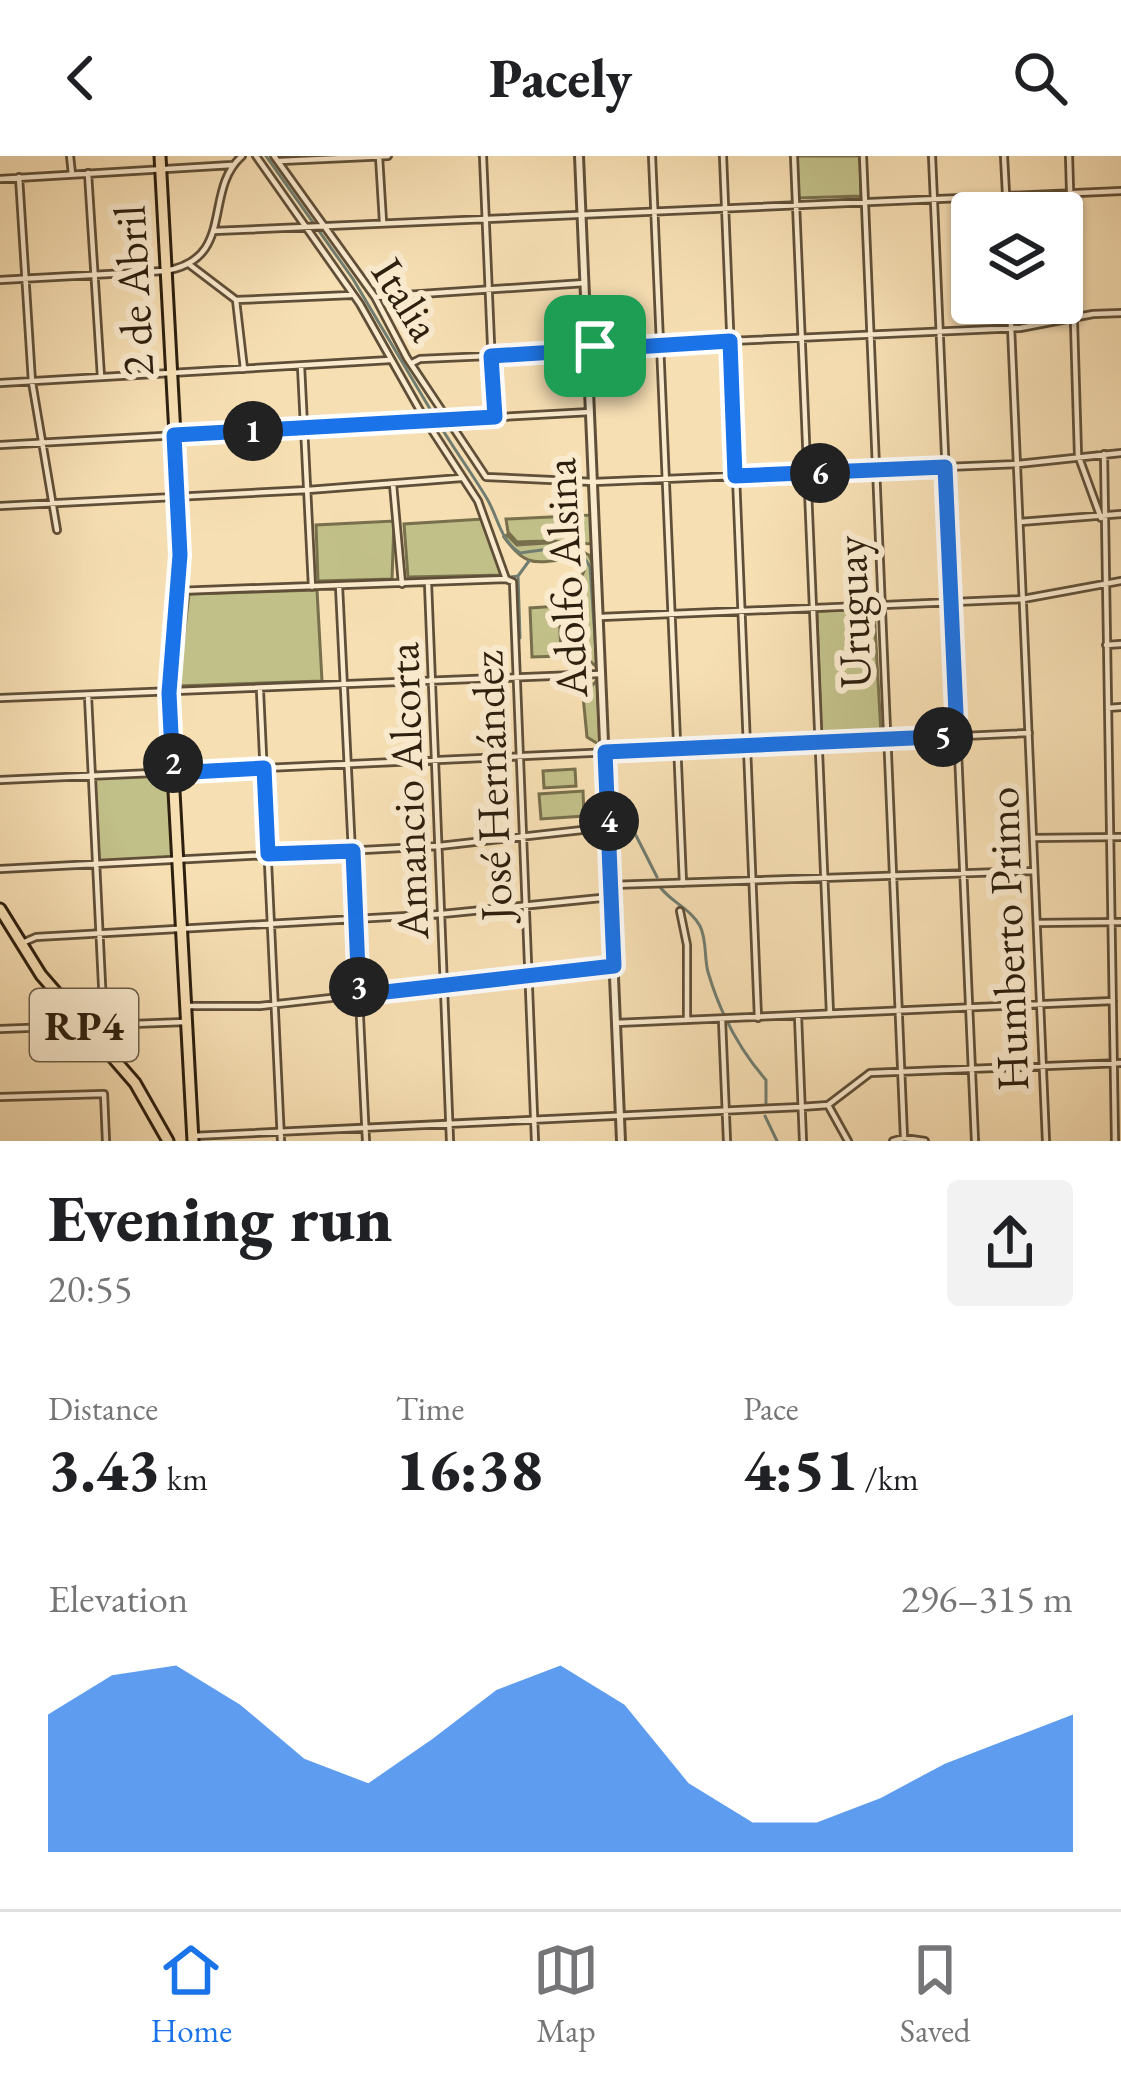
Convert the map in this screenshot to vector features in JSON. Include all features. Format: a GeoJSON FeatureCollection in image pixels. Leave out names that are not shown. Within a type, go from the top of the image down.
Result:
{"type":"FeatureCollection","features":[{"type":"Feature","properties":{"kind":"main road","name":"2 de Abril"},"geometry":{"type":"LineString","coordinates":[[160,156],[180,555],[169,693],[193,1138]]}},
{"type":"Feature","properties":{"kind":"main road","name":"RP4"},"geometry":{"type":"LineString","coordinates":[[0,909],[20,945],[135,1083],[168,1141]]}},
{"type":"Feature","properties":{"kind":"street"},"geometry":{"type":"LineString","coordinates":[[70,156],[72,174]]}},
{"type":"Feature","properties":{"kind":"street"},"geometry":{"type":"LineString","coordinates":[[0,280],[164,272],[190,265],[214,231],[232,165],[242,156]]}},
{"type":"Feature","properties":{"kind":"street","name":"Italia"},"geometry":{"type":"LineString","coordinates":[[256,156],[353,294],[463,477]]}},
{"type":"Feature","properties":{"kind":"street"},"geometry":{"type":"LineString","coordinates":[[379,156],[382,224]]}},
{"type":"Feature","properties":{"kind":"street"},"geometry":{"type":"LineString","coordinates":[[276,159],[388,156]]}},
{"type":"Feature","properties":{"kind":"street"},"geometry":{"type":"LineString","coordinates":[[483,156],[495,417]]}},
{"type":"Feature","properties":{"kind":"street","name":"Adolfo Alsina"},"geometry":{"type":"LineString","coordinates":[[579,156],[621,1141]]}},
{"type":"Feature","properties":{"kind":"street"},"geometry":{"type":"LineString","coordinates":[[652,156],[683,883]]}},
{"type":"Feature","properties":{"kind":"street"},"geometry":{"type":"LineString","coordinates":[[723,156],[758,1018]]}},
{"type":"Feature","properties":{"kind":"street"},"geometry":{"type":"LineString","coordinates":[[794,156],[830,1014]]}},
{"type":"Feature","properties":{"kind":"street","name":"Uruguay"},"geometry":{"type":"LineString","coordinates":[[863,156],[904,1138]]}},
{"type":"Feature","properties":{"kind":"street"},"geometry":{"type":"LineString","coordinates":[[932,156],[975,1141]]}},
{"type":"Feature","properties":{"kind":"street"},"geometry":{"type":"LineString","coordinates":[[1004,156],[1006,192]]}},
{"type":"Feature","properties":{"kind":"street"},"geometry":{"type":"LineString","coordinates":[[1069,156],[1070,192],[1121,191]]}},
{"type":"Feature","properties":{"kind":"street","name":"Italia"},"geometry":{"type":"LineString","coordinates":[[276,159],[320,227],[375,297],[444,420],[486,477],[594,482]]}},
{"type":"Feature","properties":{"kind":"street"},"geometry":{"type":"LineString","coordinates":[[0,178],[232,165]]}},
{"type":"Feature","properties":{"kind":"street"},"geometry":{"type":"LineString","coordinates":[[88,173],[101,378]]}},
{"type":"Feature","properties":{"kind":"street"},"geometry":{"type":"LineString","coordinates":[[19,177],[32,382],[57,530]]}},
{"type":"Feature","properties":{"kind":"street"},"geometry":{"type":"LineString","coordinates":[[214,231],[951,197]]}},
{"type":"Feature","properties":{"kind":"street"},"geometry":{"type":"LineString","coordinates":[[190,265],[236,300],[353,294]]}},
{"type":"Feature","properties":{"kind":"street"},"geometry":{"type":"LineString","coordinates":[[375,297],[585,283]]}},
{"type":"Feature","properties":{"kind":"street"},"geometry":{"type":"LineString","coordinates":[[236,300],[244,369]]}},
{"type":"Feature","properties":{"kind":"street"},"geometry":{"type":"LineString","coordinates":[[1083,316],[1121,313]]}},
{"type":"Feature","properties":{"kind":"street","name":"Humberto Primo"},"geometry":{"type":"LineString","coordinates":[[1012,324],[1046,1141]]}},
{"type":"Feature","properties":{"kind":"street"},"geometry":{"type":"LineString","coordinates":[[412,363],[1038,324]]}},
{"type":"Feature","properties":{"kind":"street"},"geometry":{"type":"LineString","coordinates":[[1074,324],[1078,455],[1102,517]]}},
{"type":"Feature","properties":{"kind":"street"},"geometry":{"type":"LineString","coordinates":[[0,383],[392,360]]}},
{"type":"Feature","properties":{"kind":"street"},"geometry":{"type":"LineString","coordinates":[[301,366],[312,587]]}},
{"type":"Feature","properties":{"kind":"street"},"geometry":{"type":"LineString","coordinates":[[0,445],[590,412]]}},
{"type":"Feature","properties":{"kind":"street"},"geometry":{"type":"LineString","coordinates":[[594,482],[1018,464],[1121,453]]}},
{"type":"Feature","properties":{"kind":"street"},"geometry":{"type":"LineString","coordinates":[[1104,454],[1118,1130],[1114,1141]]}},
{"type":"Feature","properties":{"kind":"street"},"geometry":{"type":"LineString","coordinates":[[0,506],[463,477]]}},
{"type":"Feature","properties":{"kind":"street","name":"José Hernández"},"geometry":{"type":"LineString","coordinates":[[463,477],[483,508],[506,579],[514,585],[535,1141]]}},
{"type":"Feature","properties":{"kind":"street","name":"Amancio Alcorta"},"geometry":{"type":"LineString","coordinates":[[394,484],[402,584]]}},
{"type":"Feature","properties":{"kind":"street"},"geometry":{"type":"LineString","coordinates":[[1019,523],[1121,514]]}},
{"type":"Feature","properties":{"kind":"street"},"geometry":{"type":"LineString","coordinates":[[177,591],[506,579]]}},
{"type":"Feature","properties":{"kind":"street"},"geometry":{"type":"LineString","coordinates":[[601,617],[1023,599],[1121,581]]}},
{"type":"Feature","properties":{"kind":"street","name":"Amancio Alcorta"},"geometry":{"type":"LineString","coordinates":[[428,583],[450,1141]]}},
{"type":"Feature","properties":{"kind":"street"},"geometry":{"type":"LineString","coordinates":[[339,586],[366,1141]]}},
{"type":"Feature","properties":{"kind":"street"},"geometry":{"type":"LineString","coordinates":[[1106,645],[1121,644]]}},
{"type":"Feature","properties":{"kind":"street"},"geometry":{"type":"LineString","coordinates":[[0,698],[602,674]]}},
{"type":"Feature","properties":{"kind":"street"},"geometry":{"type":"LineString","coordinates":[[260,689],[280,1137]]}},
{"type":"Feature","properties":{"kind":"street"},"geometry":{"type":"LineString","coordinates":[[88,694],[104,1026]]}},
{"type":"Feature","properties":{"kind":"street"},"geometry":{"type":"LineString","coordinates":[[1108,708],[1121,707]]}},
{"type":"Feature","properties":{"kind":"street"},"geometry":{"type":"LineString","coordinates":[[0,780],[1029,733]]}},
{"type":"Feature","properties":{"kind":"street"},"geometry":{"type":"LineString","coordinates":[[1109,772],[1121,772]]}},
{"type":"Feature","properties":{"kind":"street"},"geometry":{"type":"LineString","coordinates":[[0,868],[440,846],[609,827]]}},
{"type":"Feature","properties":{"kind":"street"},"geometry":{"type":"LineString","coordinates":[[1033,838],[1121,837]]}},
{"type":"Feature","properties":{"kind":"street"},"geometry":{"type":"LineString","coordinates":[[611,885],[1034,871]]}},
{"type":"Feature","properties":{"kind":"street"},"geometry":{"type":"LineString","coordinates":[[20,945],[36,937],[442,914],[611,897]]}},
{"type":"Feature","properties":{"kind":"street"},"geometry":{"type":"LineString","coordinates":[[680,911],[686,945],[687,1020]]}},
{"type":"Feature","properties":{"kind":"street"},"geometry":{"type":"LineString","coordinates":[[1036,923],[1121,922]]}},
{"type":"Feature","properties":{"kind":"street"},"geometry":{"type":"LineString","coordinates":[[184,1006],[276,1004],[614,966]]}},
{"type":"Feature","properties":{"kind":"street"},"geometry":{"type":"LineString","coordinates":[[616,1023],[1113,1001]]}},
{"type":"Feature","properties":{"kind":"street"},"geometry":{"type":"LineString","coordinates":[[798,1016],[803,1141]]}},
{"type":"Feature","properties":{"kind":"street"},"geometry":{"type":"LineString","coordinates":[[724,1019],[727,1141]]}},
{"type":"Feature","properties":{"kind":"street"},"geometry":{"type":"LineString","coordinates":[[0,1029],[185,1022]]}},
{"type":"Feature","properties":{"kind":"street"},"geometry":{"type":"LineString","coordinates":[[193,1138],[828,1105],[865,1075],[1117,1063]]}},
{"type":"Feature","properties":{"kind":"street"},"geometry":{"type":"LineString","coordinates":[[0,1097],[104,1094],[106,1141]]}},
{"type":"Feature","properties":{"kind":"street"},"geometry":{"type":"LineString","coordinates":[[828,1105],[848,1141]]}},
{"type":"Feature","properties":{"kind":"street"},"geometry":{"type":"LineString","coordinates":[[893,1141],[925,1141]]}},
{"type":"Feature","properties":{"kind":"shaded area"},"geometry":{"type":"Polygon","coordinates":[[[797,156],[860,156],[861,196],[798,198],[797,156]]]}},
{"type":"Feature","properties":{"kind":"shaded area"},"geometry":{"type":"Polygon","coordinates":[[[592,515],[593,544],[517,542],[508,532],[506,519],[592,515]]]}},
{"type":"Feature","properties":{"kind":"shaded area"},"geometry":{"type":"Polygon","coordinates":[[[483,519],[503,575],[408,577],[404,524],[483,519]]]}},
{"type":"Feature","properties":{"kind":"shaded area"},"geometry":{"type":"Polygon","coordinates":[[[394,521],[392,579],[318,581],[316,525],[394,521]]]}},
{"type":"Feature","properties":{"kind":"shaded area"},"geometry":{"type":"Polygon","coordinates":[[[504,537],[517,545],[563,542],[589,555],[597,667],[577,651],[576,588],[584,571],[571,559],[526,559],[504,537]]]}},
{"type":"Feature","properties":{"kind":"shaded area"},"geometry":{"type":"Polygon","coordinates":[[[317,590],[322,681],[178,686],[189,594],[317,590]]]}},
{"type":"Feature","properties":{"kind":"shaded area"},"geometry":{"type":"Polygon","coordinates":[[[559,606],[561,656],[532,657],[530,608],[559,606]]]}},
{"type":"Feature","properties":{"kind":"shaded area"},"geometry":{"type":"Polygon","coordinates":[[[874,609],[881,733],[821,735],[817,611],[874,609]]]}},
{"type":"Feature","properties":{"kind":"shaded area"},"geometry":{"type":"Polygon","coordinates":[[[597,680],[600,745],[587,737],[583,696],[597,680]]]}},
{"type":"Feature","properties":{"kind":"shaded area"},"geometry":{"type":"Polygon","coordinates":[[[575,769],[576,786],[544,788],[543,771],[575,769]]]}},
{"type":"Feature","properties":{"kind":"shaded area"},"geometry":{"type":"Polygon","coordinates":[[[173,773],[177,860],[95,864],[92,776],[173,773]]]}},
{"type":"Feature","properties":{"kind":"shaded area"},"geometry":{"type":"Polygon","coordinates":[[[583,791],[584,816],[541,819],[539,794],[583,791]]]}},
{"type":"Feature","properties":{"kind":"waterway"},"geometry":{"type":"LineString","coordinates":[[266,156],[353,279],[433,414]]}},
{"type":"Feature","properties":{"kind":"waterway"},"geometry":{"type":"LineString","coordinates":[[439,424],[513,548],[520,553],[569,550],[590,567],[597,667]]}},
{"type":"Feature","properties":{"kind":"waterway"},"geometry":{"type":"LineString","coordinates":[[511,577],[518,576],[529,561]]}},
{"type":"Feature","properties":{"kind":"waterway"},"geometry":{"type":"LineString","coordinates":[[518,576],[520,638]]}},
{"type":"Feature","properties":{"kind":"waterway"},"geometry":{"type":"LineString","coordinates":[[597,680],[600,739]]}},
{"type":"Feature","properties":{"kind":"waterway"},"geometry":{"type":"LineString","coordinates":[[600,760],[603,786]]}},
{"type":"Feature","properties":{"kind":"waterway"},"geometry":{"type":"LineString","coordinates":[[614,792],[657,877]]}},
{"type":"Feature","properties":{"kind":"waterway"},"geometry":{"type":"LineString","coordinates":[[660,887],[700,926],[718,1002],[739,1043],[766,1080],[766,1103]]}},
{"type":"Feature","properties":{"kind":"waterway"},"geometry":{"type":"LineString","coordinates":[[765,1116],[777,1141]]}},
{"type":"Feature","properties":{"kind":"route"},"geometry":{"type":"LineString","coordinates":[[730,341],[735,476],[945,467],[957,736],[605,752],[614,966],[359,995],[353,851],[268,854],[264,768],[173,773],[169,693],[180,555],[174,435],[495,417],[491,356],[581,352],[595,346],[730,341]]}}]}
